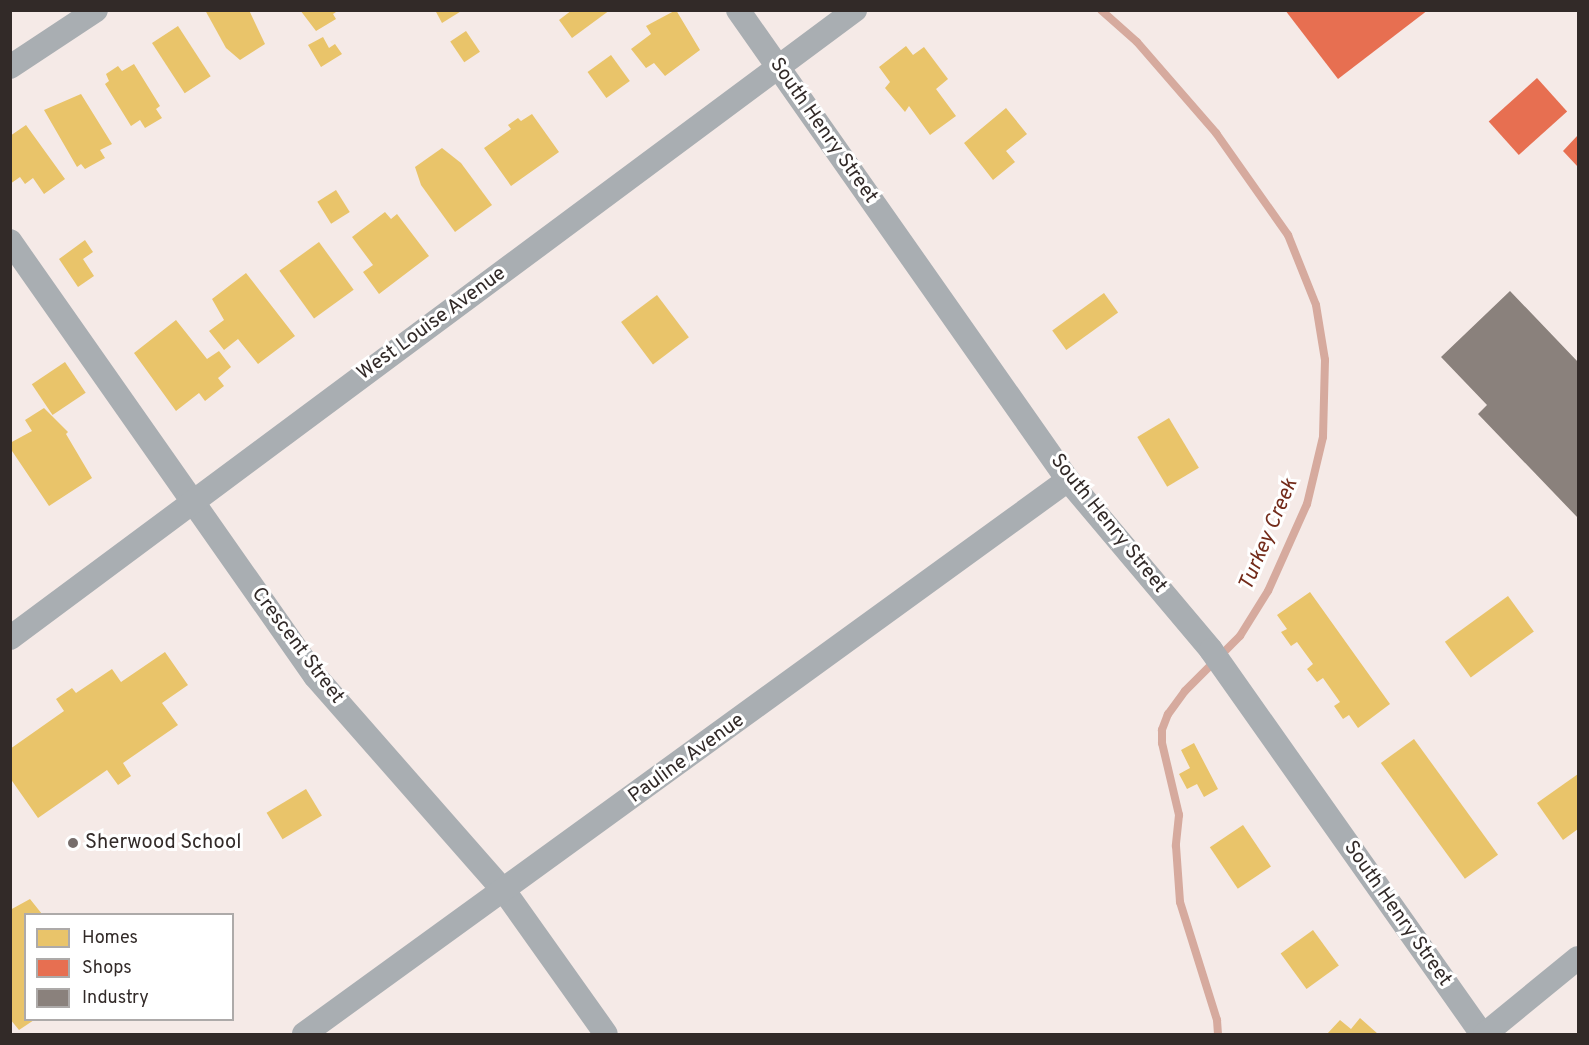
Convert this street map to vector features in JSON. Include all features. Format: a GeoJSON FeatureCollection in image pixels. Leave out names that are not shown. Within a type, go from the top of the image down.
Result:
{"type":"FeatureCollection","features":[{"type":"Feature","properties":{"kind":"street"},"geometry":{"type":"LineString","coordinates":[[10,67],[96,10]]}},
{"type":"Feature","properties":{"kind":"street","name":"South Henry Street"},"geometry":{"type":"LineString","coordinates":[[738,10],[1068,480],[1211,650],[1484,1035]]}},
{"type":"Feature","properties":{"kind":"street","name":"West Louise Avenue"},"geometry":{"type":"LineString","coordinates":[[10,638],[780,68],[855,10]]}},
{"type":"Feature","properties":{"kind":"street","name":"Crescent Street"},"geometry":{"type":"LineString","coordinates":[[10,241],[194,500],[315,676],[505,892],[606,1035]]}},
{"type":"Feature","properties":{"kind":"street","name":"Pauline Avenue"},"geometry":{"type":"LineString","coordinates":[[304,1035],[505,892],[1068,480]]}},
{"type":"Feature","properties":{"kind":"street"},"geometry":{"type":"LineString","coordinates":[[1484,1035],[1578,958]]}},
{"type":"Feature","properties":{"kind":"building: Homes"},"geometry":{"type":"Polygon","coordinates":[[[205,10],[249,10],[265,44],[240,60],[226,48],[205,10]]]}},
{"type":"Feature","properties":{"kind":"building: Homes"},"geometry":{"type":"Polygon","coordinates":[[[300,10],[339,10],[333,14],[336,19],[316,31],[300,10]]]}},
{"type":"Feature","properties":{"kind":"building: Homes"},"geometry":{"type":"Polygon","coordinates":[[[435,10],[463,10],[442,23],[435,10]]]}},
{"type":"Feature","properties":{"kind":"building: Homes"},"geometry":{"type":"Polygon","coordinates":[[[572,10],[610,10],[572,38],[559,20],[572,10]]]}},
{"type":"Feature","properties":{"kind":"building: Homes"},"geometry":{"type":"Polygon","coordinates":[[[676,10],[700,50],[665,76],[654,63],[646,68],[631,49],[651,34],[646,26],[676,10]]]}},
{"type":"Feature","properties":{"kind":"building: Homes"},"geometry":{"type":"Polygon","coordinates":[[[178,26],[211,76],[185,93],[152,43],[178,26]]]}},
{"type":"Feature","properties":{"kind":"building: Homes"},"geometry":{"type":"Polygon","coordinates":[[[466,31],[480,52],[464,62],[450,42],[466,31]]]}},
{"type":"Feature","properties":{"kind":"building: Homes"},"geometry":{"type":"Polygon","coordinates":[[[323,37],[329,48],[335,44],[342,54],[321,67],[308,45],[323,37]]]}},
{"type":"Feature","properties":{"kind":"building: Homes"},"geometry":{"type":"Polygon","coordinates":[[[906,46],[913,55],[924,47],[948,79],[936,89],[956,116],[930,135],[909,106],[905,112],[885,88],[890,82],[879,67],[906,46]]]}},
{"type":"Feature","properties":{"kind":"building: Homes"},"geometry":{"type":"Polygon","coordinates":[[[611,55],[630,81],[606,98],[588,72],[611,55]]]}},
{"type":"Feature","properties":{"kind":"building: Homes"},"geometry":{"type":"Polygon","coordinates":[[[134,64],[160,106],[156,109],[162,118],[145,128],[140,120],[131,126],[105,84],[109,81],[106,74],[118,66],[122,71],[134,64]]]}},
{"type":"Feature","properties":{"kind":"building: Homes"},"geometry":{"type":"Polygon","coordinates":[[[81,94],[112,144],[100,150],[105,158],[85,169],[81,164],[77,167],[44,110],[81,94]]]}},
{"type":"Feature","properties":{"kind":"building: Homes"},"geometry":{"type":"Polygon","coordinates":[[[1006,108],[1027,134],[1006,151],[1015,162],[993,180],[964,143],[1006,108]]]}},
{"type":"Feature","properties":{"kind":"building: Homes"},"geometry":{"type":"Polygon","coordinates":[[[532,114],[559,152],[511,186],[484,148],[511,129],[508,125],[518,118],[521,121],[532,114]]]}},
{"type":"Feature","properties":{"kind":"building: Homes"},"geometry":{"type":"Polygon","coordinates":[[[26,125],[65,179],[44,194],[33,178],[25,184],[20,177],[10,184],[10,136],[26,125]]]}},
{"type":"Feature","properties":{"kind":"building: Homes"},"geometry":{"type":"Polygon","coordinates":[[[442,148],[461,163],[492,205],[455,232],[421,185],[415,167],[442,148]]]}},
{"type":"Feature","properties":{"kind":"building: Homes"},"geometry":{"type":"Polygon","coordinates":[[[336,190],[350,212],[331,224],[317,202],[336,190]]]}},
{"type":"Feature","properties":{"kind":"building: Homes"},"geometry":{"type":"Polygon","coordinates":[[[385,212],[391,219],[397,214],[429,256],[379,294],[363,272],[373,265],[352,237],[385,212]]]}},
{"type":"Feature","properties":{"kind":"building: Homes"},"geometry":{"type":"Polygon","coordinates":[[[85,240],[93,252],[83,259],[94,276],[78,287],[59,259],[85,240]]]}},
{"type":"Feature","properties":{"kind":"building: Homes"},"geometry":{"type":"Polygon","coordinates":[[[319,242],[354,290],[314,319],[279,271],[319,242]]]}},
{"type":"Feature","properties":{"kind":"building: Homes"},"geometry":{"type":"Polygon","coordinates":[[[246,273],[295,336],[258,364],[238,339],[224,350],[209,331],[224,320],[212,299],[246,273]]]}},
{"type":"Feature","properties":{"kind":"building: Homes"},"geometry":{"type":"Polygon","coordinates":[[[1104,293],[1118,312],[1066,350],[1052,331],[1104,293]]]}},
{"type":"Feature","properties":{"kind":"building: Homes"},"geometry":{"type":"Polygon","coordinates":[[[657,295],[689,337],[653,364],[621,322],[657,295]]]}},
{"type":"Feature","properties":{"kind":"building: Homes"},"geometry":{"type":"Polygon","coordinates":[[[176,320],[207,359],[219,351],[231,367],[218,378],[224,386],[205,401],[199,393],[176,411],[134,353],[176,320]]]}},
{"type":"Feature","properties":{"kind":"building: Homes"},"geometry":{"type":"Polygon","coordinates":[[[65,362],[86,393],[53,415],[32,384],[65,362]]]}},
{"type":"Feature","properties":{"kind":"building: Homes"},"geometry":{"type":"Polygon","coordinates":[[[44,408],[68,432],[66,434],[92,478],[49,506],[10,448],[10,443],[32,431],[25,420],[44,408]]]}},
{"type":"Feature","properties":{"kind":"building: Homes"},"geometry":{"type":"Polygon","coordinates":[[[1169,418],[1199,468],[1167,487],[1137,437],[1169,418]]]}},
{"type":"Feature","properties":{"kind":"building: Homes"},"geometry":{"type":"Polygon","coordinates":[[[1310,592],[1390,704],[1358,728],[1349,715],[1343,719],[1334,706],[1340,702],[1323,678],[1317,682],[1307,669],[1313,664],[1297,642],[1291,646],[1281,632],[1287,629],[1277,615],[1310,592]]]}},
{"type":"Feature","properties":{"kind":"building: Homes"},"geometry":{"type":"Polygon","coordinates":[[[1508,596],[1534,632],[1471,677],[1445,642],[1508,596]]]}},
{"type":"Feature","properties":{"kind":"building: Homes"},"geometry":{"type":"Polygon","coordinates":[[[165,652],[188,685],[162,703],[178,725],[123,763],[131,776],[118,785],[107,770],[38,818],[10,778],[10,749],[64,711],[56,699],[72,688],[76,693],[112,669],[121,682],[165,652]]]}},
{"type":"Feature","properties":{"kind":"building: Homes"},"geometry":{"type":"Polygon","coordinates":[[[1414,739],[1498,855],[1465,879],[1381,763],[1414,739]]]}},
{"type":"Feature","properties":{"kind":"building: Homes"},"geometry":{"type":"Polygon","coordinates":[[[1194,743],[1218,789],[1204,797],[1197,784],[1187,789],[1179,774],[1190,768],[1181,750],[1194,743]]]}},
{"type":"Feature","properties":{"kind":"building: Homes"},"geometry":{"type":"Polygon","coordinates":[[[1578,774],[1578,829],[1563,840],[1537,803],[1578,774]]]}},
{"type":"Feature","properties":{"kind":"building: Homes"},"geometry":{"type":"Polygon","coordinates":[[[306,789],[322,816],[283,839],[267,813],[306,789]]]}},
{"type":"Feature","properties":{"kind":"building: Homes"},"geometry":{"type":"Polygon","coordinates":[[[1243,825],[1271,866],[1238,889],[1210,847],[1243,825]]]}},
{"type":"Feature","properties":{"kind":"building: Homes"},"geometry":{"type":"Polygon","coordinates":[[[30,899],[41,913],[24,913],[24,1021],[32,1021],[19,1030],[10,1019],[10,910],[30,899]]]}},
{"type":"Feature","properties":{"kind":"building: Homes"},"geometry":{"type":"Polygon","coordinates":[[[1313,930],[1339,966],[1307,989],[1281,954],[1313,930]]]}},
{"type":"Feature","properties":{"kind":"building: Homes"},"geometry":{"type":"Polygon","coordinates":[[[1360,1018],[1378,1034],[1327,1034],[1340,1020],[1351,1029],[1360,1018]]]}},
{"type":"Feature","properties":{"kind":"building: Shops"},"geometry":{"type":"Polygon","coordinates":[[[1285,10],[1428,10],[1338,79],[1285,10]]]}},
{"type":"Feature","properties":{"kind":"building: Shops"},"geometry":{"type":"Polygon","coordinates":[[[1537,78],[1567,111],[1519,155],[1489,121],[1537,78]]]}},
{"type":"Feature","properties":{"kind":"building: Shops"},"geometry":{"type":"Polygon","coordinates":[[[1578,135],[1578,167],[1563,151],[1578,135]]]}},
{"type":"Feature","properties":{"kind":"building: Industry"},"geometry":{"type":"Polygon","coordinates":[[[1510,291],[1578,362],[1578,518],[1478,414],[1487,405],[1441,357],[1510,291]]]}},
{"type":"Feature","properties":{"kind":"waterway","name":"Turkey Creek"},"geometry":{"type":"LineString","coordinates":[[1101,10],[1137,42],[1216,133],[1288,235],[1316,305],[1325,360],[1323,437],[1307,504],[1268,591],[1240,636],[1185,691],[1168,714],[1162,730],[1162,743],[1179,815],[1176,846],[1180,902],[1217,1020],[1218,1034]]}},
{"type":"Feature","properties":{"kind":"place","name":"Sherwood School"},"geometry":{"type":"Point","coordinates":[73,843]}}]}
